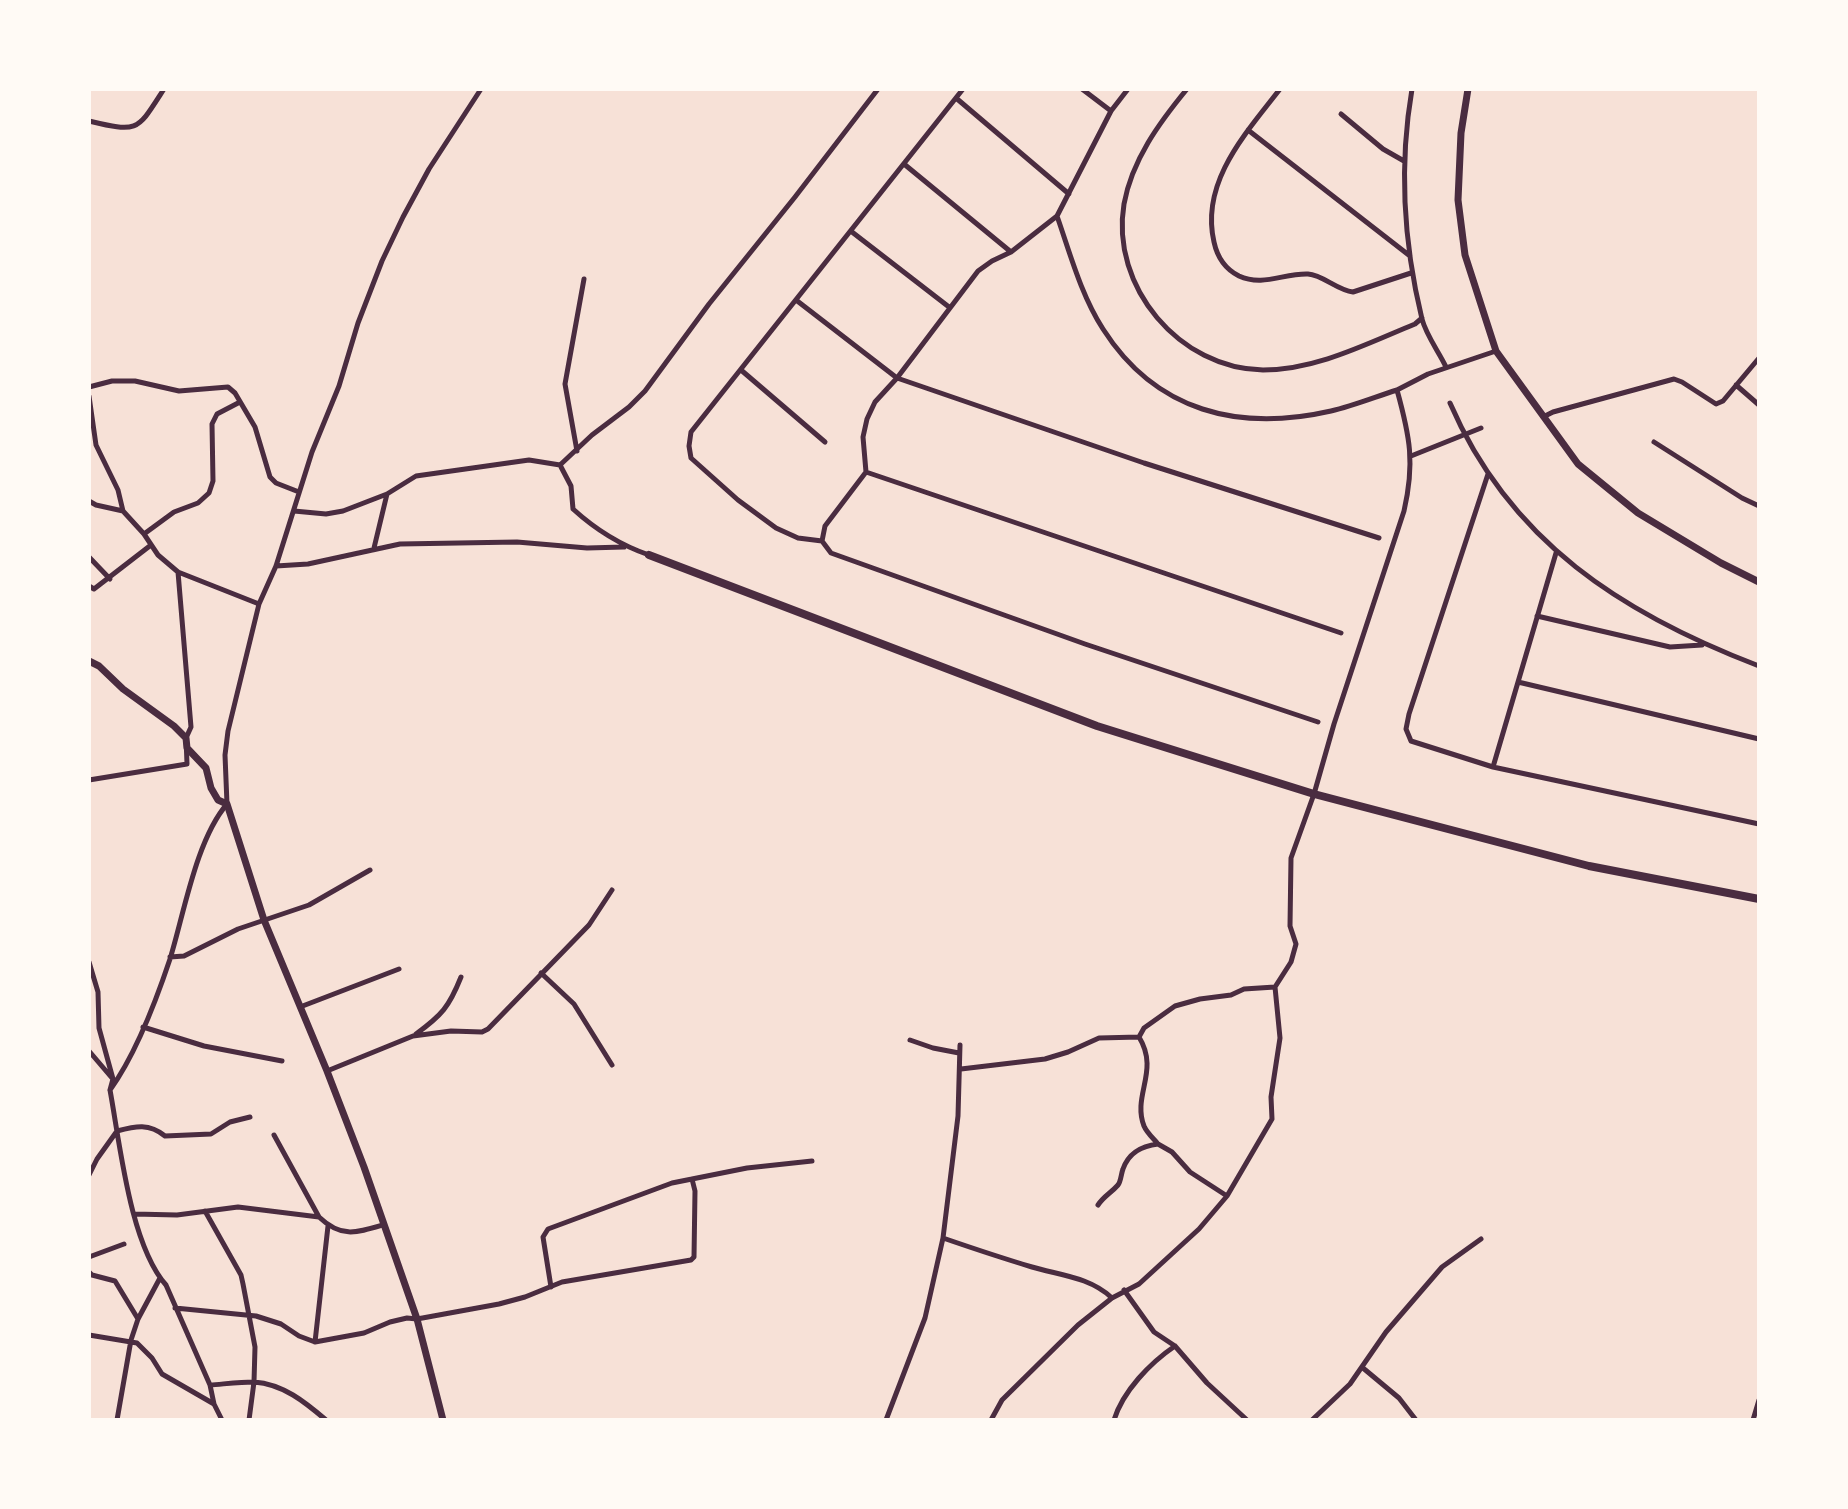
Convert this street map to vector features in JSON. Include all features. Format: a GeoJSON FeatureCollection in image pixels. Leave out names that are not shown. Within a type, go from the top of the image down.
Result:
{"type":"FeatureCollection","features":[{"type":"Feature","properties":{"kind":"main road"},"geometry":{"type":"LineString","coordinates":[[649,555],[1097,726],[1314,794],[1589,866],[1759,899]]}},
{"type":"Feature","properties":{"kind":"street"},"geometry":{"type":"LineString","coordinates":[[89,121],[133,128],[146,118],[164,89]]}},
{"type":"Feature","properties":{"kind":"street"},"geometry":{"type":"LineString","coordinates":[[443,1420],[416,1319],[364,1167],[327,1070],[264,920],[227,804],[225,755],[228,731],[259,604],[276,566],[312,452],[339,386],[358,323],[382,261],[429,169],[481,89]]}},
{"type":"Feature","properties":{"kind":"street"},"geometry":{"type":"LineString","coordinates":[[294,511],[326,514],[343,511],[387,494],[416,476],[529,460],[560,465],[645,391],[709,304],[878,89]]}},
{"type":"Feature","properties":{"kind":"street"},"geometry":{"type":"LineString","coordinates":[[963,89],[691,432],[691,458],[738,500],[776,528],[799,538],[821,541],[831,553],[1085,644],[1318,722]]}},
{"type":"Feature","properties":{"kind":"street"},"geometry":{"type":"LineString","coordinates":[[1082,89],[1111,111]]}},
{"type":"Feature","properties":{"kind":"street"},"geometry":{"type":"LineString","coordinates":[[821,541],[825,526],[866,472],[863,437],[875,402],[897,378],[948,307],[978,271],[1011,252],[1057,216],[1111,111],[1128,89]]}},
{"type":"Feature","properties":{"kind":"street"},"geometry":{"type":"LineString","coordinates":[[1187,89],[1149,140],[1133,173],[1122,218],[1133,280],[1161,323],[1188,346],[1209,357],[1225,364],[1261,370],[1300,367],[1324,360],[1415,324],[1422,318]]}},
{"type":"Feature","properties":{"kind":"street"},"geometry":{"type":"LineString","coordinates":[[1280,89],[1224,166],[1211,212],[1215,248],[1219,257],[1231,272],[1242,277],[1268,280],[1307,274],[1353,292],[1412,273]]}},
{"type":"Feature","properties":{"kind":"street"},"geometry":{"type":"LineString","coordinates":[[1412,89],[1404,161],[1412,273],[1422,318],[1446,367]]}},
{"type":"Feature","properties":{"kind":"street"},"geometry":{"type":"LineString","coordinates":[[1468,89],[1461,133],[1458,200],[1465,255],[1496,351],[1578,464],[1638,513],[1720,563],[1759,582]]}},
{"type":"Feature","properties":{"kind":"street"},"geometry":{"type":"LineString","coordinates":[[956,98],[1069,194]]}},
{"type":"Feature","properties":{"kind":"street"},"geometry":{"type":"LineString","coordinates":[[1341,114],[1383,149],[1404,161]]}},
{"type":"Feature","properties":{"kind":"street"},"geometry":{"type":"LineString","coordinates":[[1248,130],[1410,256]]}},
{"type":"Feature","properties":{"kind":"street"},"geometry":{"type":"LineString","coordinates":[[904,164],[1011,252]]}},
{"type":"Feature","properties":{"kind":"street"},"geometry":{"type":"LineString","coordinates":[[1057,216],[1082,285],[1101,327],[1132,366],[1151,384],[1172,398],[1205,412],[1279,419],[1333,411],[1397,390],[1446,367],[1496,351]]}},
{"type":"Feature","properties":{"kind":"street"},"geometry":{"type":"LineString","coordinates":[[852,232],[948,307]]}},
{"type":"Feature","properties":{"kind":"street"},"geometry":{"type":"LineString","coordinates":[[577,451],[565,384],[584,279]]}},
{"type":"Feature","properties":{"kind":"street"},"geometry":{"type":"LineString","coordinates":[[796,300],[897,378],[1144,463],[1379,538]]}},
{"type":"Feature","properties":{"kind":"street"},"geometry":{"type":"LineString","coordinates":[[1543,417],[1667,380],[1682,382],[1716,404],[1723,401],[1759,358]]}},
{"type":"Feature","properties":{"kind":"street"},"geometry":{"type":"LineString","coordinates":[[741,370],[825,442]]}},
{"type":"Feature","properties":{"kind":"street"},"geometry":{"type":"LineString","coordinates":[[89,387],[112,381],[135,381],[179,391],[228,387],[255,427],[270,477],[276,483],[299,492]]}},
{"type":"Feature","properties":{"kind":"street"},"geometry":{"type":"LineString","coordinates":[[1736,385],[1759,405]]}},
{"type":"Feature","properties":{"kind":"street"},"geometry":{"type":"LineString","coordinates":[[991,1420],[1002,1400],[1078,1325],[1112,1298],[1139,1284],[1191,1237],[1227,1196],[1272,1119],[1271,1097],[1280,1038],[1275,987],[1295,954],[1296,944],[1290,926],[1291,863],[1404,511],[1410,484],[1411,456],[1406,421],[1397,390]]}},
{"type":"Feature","properties":{"kind":"street"},"geometry":{"type":"LineString","coordinates":[[89,396],[95,427],[91,433],[118,489],[123,510],[158,555],[178,572],[259,604]]}},
{"type":"Feature","properties":{"kind":"street"},"geometry":{"type":"LineString","coordinates":[[144,534],[174,512],[198,503],[209,493],[213,481],[212,424],[217,414],[240,402]]}},
{"type":"Feature","properties":{"kind":"street"},"geometry":{"type":"LineString","coordinates":[[1450,403],[1464,435],[1488,474],[1556,553],[1640,612],[1704,645],[1759,666]]}},
{"type":"Feature","properties":{"kind":"street"},"geometry":{"type":"LineString","coordinates":[[1411,456],[1481,428]]}},
{"type":"Feature","properties":{"kind":"street"},"geometry":{"type":"LineString","coordinates":[[1654,442],[1759,506]]}},
{"type":"Feature","properties":{"kind":"street"},"geometry":{"type":"LineString","coordinates":[[560,465],[571,486],[573,509],[591,525],[625,547],[649,555]]}},
{"type":"Feature","properties":{"kind":"street"},"geometry":{"type":"LineString","coordinates":[[866,472],[1341,633]]}},
{"type":"Feature","properties":{"kind":"street"},"geometry":{"type":"LineString","coordinates":[[1488,474],[1409,714],[1406,729],[1411,741],[1493,767],[1759,824]]}},
{"type":"Feature","properties":{"kind":"street"},"geometry":{"type":"LineString","coordinates":[[374,548],[387,494]]}},
{"type":"Feature","properties":{"kind":"street"},"geometry":{"type":"LineString","coordinates":[[89,501],[123,510]]}},
{"type":"Feature","properties":{"kind":"street"},"geometry":{"type":"LineString","coordinates":[[276,566],[308,564],[400,544],[517,542],[587,548],[625,547]]}},
{"type":"Feature","properties":{"kind":"street"},"geometry":{"type":"LineString","coordinates":[[89,586],[93,589],[110,579],[151,545]]}},
{"type":"Feature","properties":{"kind":"street"},"geometry":{"type":"LineString","coordinates":[[1493,767],[1556,553]]}},
{"type":"Feature","properties":{"kind":"street"},"geometry":{"type":"LineString","coordinates":[[89,557],[110,579]]}},
{"type":"Feature","properties":{"kind":"street"},"geometry":{"type":"LineString","coordinates":[[89,780],[187,764],[186,738],[191,727],[178,572]]}},
{"type":"Feature","properties":{"kind":"street"},"geometry":{"type":"LineString","coordinates":[[1537,616],[1671,647],[1704,645]]}},
{"type":"Feature","properties":{"kind":"street"},"geometry":{"type":"LineString","coordinates":[[89,661],[99,666],[123,689],[186,738],[187,748],[206,768],[211,788],[218,800],[227,804]]}},
{"type":"Feature","properties":{"kind":"street"},"geometry":{"type":"LineString","coordinates":[[1518,682],[1759,739]]}},
{"type":"Feature","properties":{"kind":"street"},"geometry":{"type":"LineString","coordinates":[[110,1090],[143,1027],[170,957],[181,913],[214,820],[227,804]]}},
{"type":"Feature","properties":{"kind":"street"},"geometry":{"type":"LineString","coordinates":[[170,957],[184,956],[238,929],[309,905],[370,870]]}},
{"type":"Feature","properties":{"kind":"street"},"geometry":{"type":"LineString","coordinates":[[413,1036],[451,1031],[482,1032],[488,1029],[589,925],[611,890]]}},
{"type":"Feature","properties":{"kind":"street"},"geometry":{"type":"LineString","coordinates":[[89,962],[98,992],[99,1028],[113,1079],[110,1090],[134,1214],[145,1248],[166,1285],[210,1385],[214,1405],[222,1420]]}},
{"type":"Feature","properties":{"kind":"street"},"geometry":{"type":"LineString","coordinates":[[300,1007],[399,969]]}},
{"type":"Feature","properties":{"kind":"street"},"geometry":{"type":"LineString","coordinates":[[541,973],[574,1004],[611,1065]]}},
{"type":"Feature","properties":{"kind":"street"},"geometry":{"type":"LineString","coordinates":[[327,1070],[413,1036],[434,1021],[451,1003],[461,976]]}},
{"type":"Feature","properties":{"kind":"street"},"geometry":{"type":"LineString","coordinates":[[1139,1037],[1144,1028],[1175,1006],[1231,995],[1244,989],[1275,987]]}},
{"type":"Feature","properties":{"kind":"street"},"geometry":{"type":"LineString","coordinates":[[143,1027],[204,1046],[282,1060]]}},
{"type":"Feature","properties":{"kind":"street"},"geometry":{"type":"LineString","coordinates":[[961,1069],[1045,1059],[1099,1038],[1139,1037]]}},
{"type":"Feature","properties":{"kind":"street"},"geometry":{"type":"LineString","coordinates":[[1139,1037],[1148,1058],[1142,1117],[1146,1130],[1190,1172],[1227,1196]]}},
{"type":"Feature","properties":{"kind":"street"},"geometry":{"type":"LineString","coordinates":[[910,1041],[960,1053]]}},
{"type":"Feature","properties":{"kind":"street"},"geometry":{"type":"LineString","coordinates":[[886,1420],[925,1318],[943,1238],[958,1116],[960,1045]]}},
{"type":"Feature","properties":{"kind":"street"},"geometry":{"type":"LineString","coordinates":[[89,1051],[113,1079]]}},
{"type":"Feature","properties":{"kind":"street"},"geometry":{"type":"LineString","coordinates":[[110,1070],[123,1069]]}},
{"type":"Feature","properties":{"kind":"street"},"geometry":{"type":"LineString","coordinates":[[90,1172],[117,1131],[143,1125],[158,1130],[165,1136],[211,1134],[230,1122],[250,1117]]}},
{"type":"Feature","properties":{"kind":"street"},"geometry":{"type":"LineString","coordinates":[[274,1135],[319,1217],[328,1226],[340,1232],[359,1232],[383,1225]]}},
{"type":"Feature","properties":{"kind":"street"},"geometry":{"type":"LineString","coordinates":[[1098,1205],[1105,1194],[1119,1184],[1130,1156],[1139,1149],[1158,1144]]}},
{"type":"Feature","properties":{"kind":"street"},"geometry":{"type":"LineString","coordinates":[[551,1287],[543,1237],[548,1229],[672,1183],[747,1168],[812,1161]]}},
{"type":"Feature","properties":{"kind":"street"},"geometry":{"type":"LineString","coordinates":[[175,1308],[256,1316],[281,1324],[299,1336],[315,1342],[365,1333],[407,1318],[416,1319],[499,1304],[562,1282],[691,1260],[694,1257],[695,1191],[692,1178]]}},
{"type":"Feature","properties":{"kind":"street"},"geometry":{"type":"LineString","coordinates":[[134,1214],[177,1215],[237,1207],[319,1217]]}},
{"type":"Feature","properties":{"kind":"street"},"geometry":{"type":"LineString","coordinates":[[205,1211],[241,1275],[250,1316],[254,1346],[250,1420]]}},
{"type":"Feature","properties":{"kind":"street"},"geometry":{"type":"LineString","coordinates":[[315,1342],[328,1226]]}},
{"type":"Feature","properties":{"kind":"street"},"geometry":{"type":"LineString","coordinates":[[943,1238],[1048,1272],[1075,1277],[1103,1289],[1112,1298]]}},
{"type":"Feature","properties":{"kind":"street"},"geometry":{"type":"LineString","coordinates":[[1314,1419],[1363,1368],[1386,1332],[1442,1267],[1481,1239]]}},
{"type":"Feature","properties":{"kind":"street"},"geometry":{"type":"LineString","coordinates":[[89,1257],[124,1244]]}},
{"type":"Feature","properties":{"kind":"street"},"geometry":{"type":"LineString","coordinates":[[89,1272],[115,1281],[138,1319]]}},
{"type":"Feature","properties":{"kind":"street"},"geometry":{"type":"LineString","coordinates":[[117,1420],[131,1340],[138,1319],[160,1278]]}},
{"type":"Feature","properties":{"kind":"street"},"geometry":{"type":"LineString","coordinates":[[1124,1290],[1154,1332],[1175,1346],[1206,1383],[1248,1420]]}},
{"type":"Feature","properties":{"kind":"street"},"geometry":{"type":"LineString","coordinates":[[89,1335],[107,1340],[131,1340],[143,1347],[162,1374],[214,1405]]}},
{"type":"Feature","properties":{"kind":"street"},"geometry":{"type":"LineString","coordinates":[[1114,1420],[1129,1392],[1143,1374],[1160,1356],[1175,1346]]}},
{"type":"Feature","properties":{"kind":"street"},"geometry":{"type":"LineString","coordinates":[[1363,1368],[1399,1398],[1416,1420]]}},
{"type":"Feature","properties":{"kind":"street"},"geometry":{"type":"LineString","coordinates":[[210,1385],[254,1382],[278,1388],[299,1397],[326,1420]]}},
{"type":"Feature","properties":{"kind":"street"},"geometry":{"type":"LineString","coordinates":[[1753,1420],[1759,1400]]}}]}
